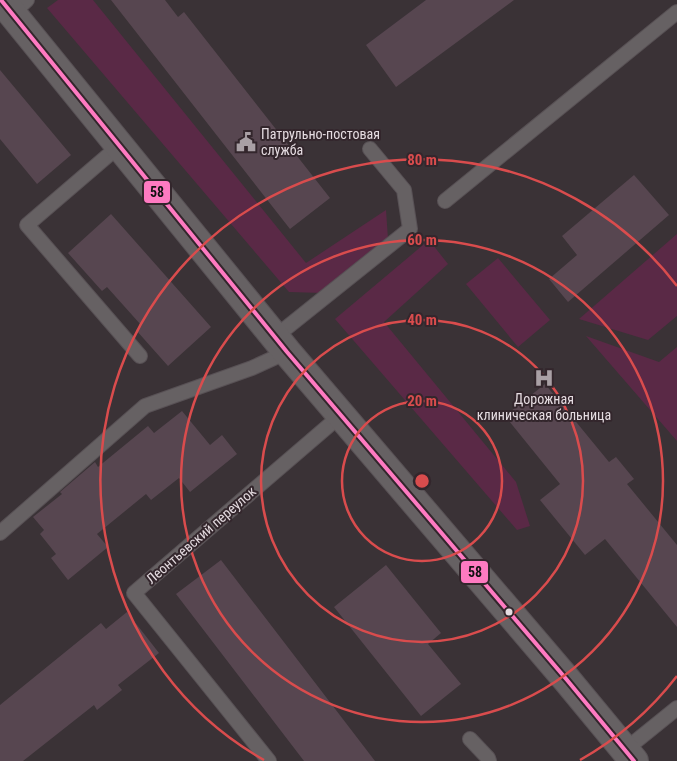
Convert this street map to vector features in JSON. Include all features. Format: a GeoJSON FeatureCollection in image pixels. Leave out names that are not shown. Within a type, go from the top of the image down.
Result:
{"type":"FeatureCollection","features":[{"type":"Feature","properties":{"kind":"street"},"geometry":{"type":"LineString","coordinates":[[13,5],[119,146],[281,345],[567,680],[629,756]]}},
{"type":"Feature","properties":{"kind":"lane"},"geometry":{"type":"LineString","coordinates":[[446,201],[677,12]]}},
{"type":"Feature","properties":{"kind":"lane"},"geometry":{"type":"LineString","coordinates":[[119,146],[27,225],[140,356]]}},
{"type":"Feature","properties":{"kind":"lane"},"geometry":{"type":"LineString","coordinates":[[0,533],[145,406],[252,368],[281,345],[410,230],[404,190],[370,149]]}},
{"type":"Feature","properties":{"kind":"lane","name":"Леонтьевский переулок"},"geometry":{"type":"LineString","coordinates":[[269,761],[134,593],[341,415]]}},
{"type":"Feature","properties":{"kind":"lane"},"geometry":{"type":"LineString","coordinates":[[629,756],[677,708]]}},
{"type":"Feature","properties":{"kind":"lane"},"geometry":{"type":"LineString","coordinates":[[470,739],[489,761]]}},
{"type":"Feature","properties":{"kind":"shaded area"},"geometry":{"type":"Polygon","coordinates":[[[58,0],[93,0],[306,263],[386,210],[388,239],[323,293],[289,292],[47,8],[58,0]]]}},
{"type":"Feature","properties":{"kind":"shaded area"},"geometry":{"type":"Polygon","coordinates":[[[677,234],[677,316],[648,340],[579,319],[677,234]]]}},
{"type":"Feature","properties":{"kind":"shaded area"},"geometry":{"type":"Polygon","coordinates":[[[429,240],[448,264],[384,322],[516,482],[530,526],[517,530],[335,319],[429,240]]]}},
{"type":"Feature","properties":{"kind":"shaded area"},"geometry":{"type":"Polygon","coordinates":[[[498,258],[550,320],[518,347],[466,284],[498,258]]]}},
{"type":"Feature","properties":{"kind":"shaded area"},"geometry":{"type":"Polygon","coordinates":[[[586,336],[659,362],[677,347],[677,441],[586,336]]]}},
{"type":"Feature","properties":{"kind":"building"},"geometry":{"type":"Polygon","coordinates":[[[111,0],[165,0],[178,17],[184,12],[330,198],[290,229],[111,0]]]}},
{"type":"Feature","properties":{"kind":"building"},"geometry":{"type":"Polygon","coordinates":[[[426,0],[514,0],[396,87],[366,45],[426,0]]]}},
{"type":"Feature","properties":{"kind":"building"},"geometry":{"type":"Polygon","coordinates":[[[0,70],[71,155],[37,184],[0,139],[0,70]]]}},
{"type":"Feature","properties":{"kind":"building"},"geometry":{"type":"Polygon","coordinates":[[[634,175],[669,215],[568,302],[549,279],[577,255],[562,236],[634,175]]]}},
{"type":"Feature","properties":{"kind":"building"},"geometry":{"type":"Polygon","coordinates":[[[111,214],[211,327],[168,366],[136,330],[141,325],[107,287],[102,291],[68,253],[111,214]]]}},
{"type":"Feature","properties":{"kind":"building"},"geometry":{"type":"Polygon","coordinates":[[[545,384],[609,462],[616,457],[634,479],[627,484],[677,545],[677,627],[605,539],[585,555],[540,500],[560,484],[505,416],[545,384]]]}},
{"type":"Feature","properties":{"kind":"building"},"geometry":{"type":"Polygon","coordinates":[[[182,411],[210,445],[222,435],[237,454],[190,492],[179,478],[151,500],[146,494],[97,534],[108,547],[68,580],[51,558],[56,554],[40,534],[44,530],[33,517],[62,494],[60,492],[95,462],[98,467],[148,426],[154,433],[182,411]]]}},
{"type":"Feature","properties":{"kind":"building"},"geometry":{"type":"Polygon","coordinates":[[[221,560],[375,761],[304,761],[176,594],[221,560]]]}},
{"type":"Feature","properties":{"kind":"building"},"geometry":{"type":"Polygon","coordinates":[[[386,565],[441,633],[428,644],[461,684],[421,716],[334,607],[386,565]]]}},
{"type":"Feature","properties":{"kind":"building"},"geometry":{"type":"Polygon","coordinates":[[[127,612],[159,653],[118,685],[122,690],[97,710],[94,705],[23,761],[0,761],[0,705],[101,623],[106,629],[127,612]]]}},
{"type":"Feature","properties":{"kind":"transit line","name":"58"},"geometry":{"type":"LineString","coordinates":[[1,0],[287,352],[634,761]]}},
{"type":"Feature","properties":{"kind":"place","name":"Патрульно-постовая служба"},"geometry":{"type":"Point","coordinates":[246,142]}},
{"type":"Feature","properties":{"kind":"place","name":"Дорожная клиническая больница"},"geometry":{"type":"Point","coordinates":[544,378]}}]}
